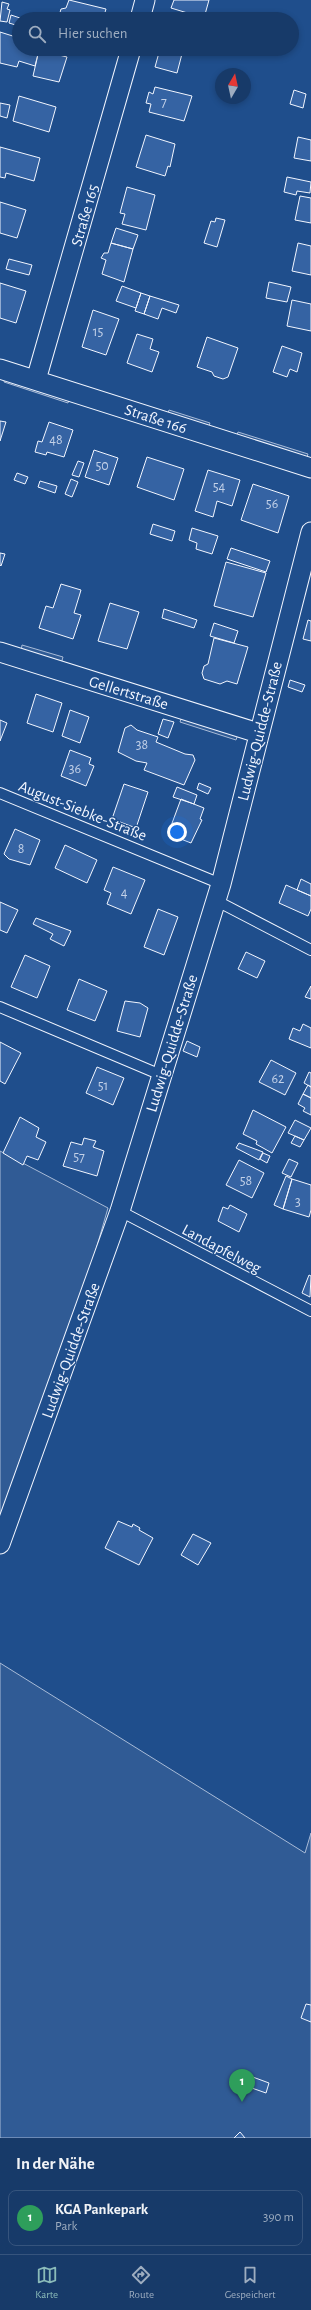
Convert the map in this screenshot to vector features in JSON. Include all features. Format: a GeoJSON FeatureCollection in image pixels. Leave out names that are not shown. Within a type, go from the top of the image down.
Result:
{"type":"FeatureCollection","features":[{"type":"Feature","properties":{"kind":"street"},"geometry":{"type":"LineString","coordinates":[[142,12],[146,0]]}},
{"type":"Feature","properties":{"kind":"street","name":"Straße 165"},"geometry":{"type":"LineString","coordinates":[[36,380],[129,56]]}},
{"type":"Feature","properties":{"kind":"street","name":"Straße 166"},"geometry":{"type":"LineString","coordinates":[[0,369],[311,468]]}},
{"type":"Feature","properties":{"kind":"street","name":"Ludwig-Quidde-Straße"},"geometry":{"type":"LineString","coordinates":[[0,1544],[120,1211],[218,892],[311,532]]}},
{"type":"Feature","properties":{"kind":"street","name":"Gellertstraße"},"geometry":{"type":"LineString","coordinates":[[0,652],[258,733]]}},
{"type":"Feature","properties":{"kind":"lane","name":"August-Siebke-Straße"},"geometry":{"type":"LineString","coordinates":[[0,792],[218,892],[311,950]]}},
{"type":"Feature","properties":{"kind":"lane"},"geometry":{"type":"LineString","coordinates":[[0,1007],[161,1075]]}},
{"type":"Feature","properties":{"kind":"lane","name":"Landapfelweg"},"geometry":{"type":"LineString","coordinates":[[120,1211],[311,1311]]}},
{"type":"Feature","properties":{"kind":"shaded area"},"geometry":{"type":"Polygon","coordinates":[[[6,375],[70,396],[68,403],[4,382],[6,375]]]}},
{"type":"Feature","properties":{"kind":"shaded area"},"geometry":{"type":"Polygon","coordinates":[[[169,410],[210,423],[208,429],[167,416],[169,410]]]}},
{"type":"Feature","properties":{"kind":"shaded area"},"geometry":{"type":"Polygon","coordinates":[[[238,432],[308,454],[306,460],[236,438],[238,432]]]}},
{"type":"Feature","properties":{"kind":"shaded area"},"geometry":{"type":"Polygon","coordinates":[[[22,645],[63,657],[61,664],[21,651],[22,645]]]}},
{"type":"Feature","properties":{"kind":"shaded area"},"geometry":{"type":"Polygon","coordinates":[[[182,716],[238,734],[236,740],[180,722],[182,716]]]}},
{"type":"Feature","properties":{"kind":"shaded area"},"geometry":{"type":"Polygon","coordinates":[[[0,1151],[108,1208],[81,1301],[0,1532],[0,1151]]]}},
{"type":"Feature","properties":{"kind":"shaded area"},"geometry":{"type":"Polygon","coordinates":[[[0,1663],[305,1853],[311,1833],[311,2138],[0,2138],[0,1663]]]}},
{"type":"Feature","properties":{"kind":"building"},"geometry":{"type":"Polygon","coordinates":[[[69,0],[106,9],[105,12],[60,12],[61,9],[66,8],[69,0]]]}},
{"type":"Feature","properties":{"kind":"building"},"geometry":{"type":"Polygon","coordinates":[[[174,0],[209,0],[206,12],[184,12],[171,8],[174,0]]]}},
{"type":"Feature","properties":{"kind":"building"},"geometry":{"type":"Polygon","coordinates":[[[2,2],[9,4],[7,9],[10,10],[7,22],[0,21],[2,2]]]}},
{"type":"Feature","properties":{"kind":"building"},"geometry":{"type":"Polygon","coordinates":[[[11,15],[12,24],[9,23],[11,15]]]}},
{"type":"Feature","properties":{"kind":"building"},"geometry":{"type":"Polygon","coordinates":[[[0,32],[12,36],[12,56],[38,56],[35,66],[19,61],[17,67],[0,63],[0,32]]]}},
{"type":"Feature","properties":{"kind":"building"},"geometry":{"type":"Polygon","coordinates":[[[38,56],[67,57],[59,82],[33,76],[38,56]]]}},
{"type":"Feature","properties":{"kind":"building"},"geometry":{"type":"Polygon","coordinates":[[[158,56],[181,56],[177,73],[155,67],[158,56]]]}},
{"type":"Feature","properties":{"kind":"building"},"geometry":{"type":"Polygon","coordinates":[[[155,87],[192,96],[184,121],[149,112],[151,104],[146,103],[149,92],[153,94],[155,87]]]}},
{"type":"Feature","properties":{"kind":"building"},"geometry":{"type":"Polygon","coordinates":[[[294,90],[306,94],[303,108],[290,104],[294,90]]]}},
{"type":"Feature","properties":{"kind":"building"},"geometry":{"type":"Polygon","coordinates":[[[19,96],[56,107],[49,132],[13,121],[19,96]]]}},
{"type":"Feature","properties":{"kind":"building"},"geometry":{"type":"Polygon","coordinates":[[[0,103],[10,105],[7,118],[0,116],[0,103]]]}},
{"type":"Feature","properties":{"kind":"building"},"geometry":{"type":"Polygon","coordinates":[[[146,135],[175,144],[170,167],[168,166],[165,176],[136,167],[146,135]]]}},
{"type":"Feature","properties":{"kind":"building"},"geometry":{"type":"Polygon","coordinates":[[[298,137],[311,140],[311,161],[294,158],[298,137]]]}},
{"type":"Feature","properties":{"kind":"building"},"geometry":{"type":"Polygon","coordinates":[[[0,147],[40,158],[34,181],[6,173],[5,178],[0,177],[0,147]]]}},
{"type":"Feature","properties":{"kind":"building"},"geometry":{"type":"Polygon","coordinates":[[[287,177],[311,182],[310,193],[297,191],[296,195],[284,192],[287,177]]]}},
{"type":"Feature","properties":{"kind":"building"},"geometry":{"type":"Polygon","coordinates":[[[127,187],[155,195],[146,230],[122,224],[125,214],[120,213],[127,187]]]}},
{"type":"Feature","properties":{"kind":"building"},"geometry":{"type":"Polygon","coordinates":[[[300,196],[311,198],[311,223],[295,220],[300,196]]]}},
{"type":"Feature","properties":{"kind":"building"},"geometry":{"type":"Polygon","coordinates":[[[0,202],[26,210],[17,238],[0,233],[0,202]]]}},
{"type":"Feature","properties":{"kind":"building"},"geometry":{"type":"Polygon","coordinates":[[[216,218],[225,220],[217,247],[204,243],[211,221],[215,222],[216,218]]]}},
{"type":"Feature","properties":{"kind":"building"},"geometry":{"type":"Polygon","coordinates":[[[116,228],[138,235],[133,249],[111,243],[116,228]]]}},
{"type":"Feature","properties":{"kind":"building"},"geometry":{"type":"Polygon","coordinates":[[[111,243],[133,249],[124,282],[102,274],[106,260],[101,258],[104,253],[108,253],[111,243]]]}},
{"type":"Feature","properties":{"kind":"building"},"geometry":{"type":"Polygon","coordinates":[[[298,243],[311,246],[311,275],[292,271],[298,243]]]}},
{"type":"Feature","properties":{"kind":"building"},"geometry":{"type":"Polygon","coordinates":[[[9,259],[32,265],[29,275],[6,269],[9,259]]]}},
{"type":"Feature","properties":{"kind":"building"},"geometry":{"type":"Polygon","coordinates":[[[269,282],[291,287],[287,302],[266,298],[269,282]]]}},
{"type":"Feature","properties":{"kind":"building"},"geometry":{"type":"Polygon","coordinates":[[[0,283],[26,291],[16,323],[0,318],[0,283]]]}},
{"type":"Feature","properties":{"kind":"building"},"geometry":{"type":"Polygon","coordinates":[[[122,286],[141,293],[136,308],[116,301],[122,286]]]}},
{"type":"Feature","properties":{"kind":"building"},"geometry":{"type":"Polygon","coordinates":[[[141,293],[150,296],[144,314],[135,311],[141,293]]]}},
{"type":"Feature","properties":{"kind":"building"},"geometry":{"type":"Polygon","coordinates":[[[150,296],[179,305],[176,313],[162,308],[158,319],[144,314],[150,296]]]}},
{"type":"Feature","properties":{"kind":"building"},"geometry":{"type":"Polygon","coordinates":[[[292,300],[311,304],[311,331],[287,326],[292,300]]]}},
{"type":"Feature","properties":{"kind":"building"},"geometry":{"type":"Polygon","coordinates":[[[93,310],[119,319],[106,355],[82,347],[93,310]]]}},
{"type":"Feature","properties":{"kind":"building"},"geometry":{"type":"Polygon","coordinates":[[[137,334],[153,339],[150,349],[159,352],[152,372],[127,363],[137,334]]]}},
{"type":"Feature","properties":{"kind":"building"},"geometry":{"type":"Polygon","coordinates":[[[207,337],[238,348],[228,377],[223,379],[214,376],[212,372],[197,367],[207,337]]]}},
{"type":"Feature","properties":{"kind":"building"},"geometry":{"type":"Polygon","coordinates":[[[282,346],[302,353],[297,372],[290,369],[287,377],[273,372],[282,346]]]}},
{"type":"Feature","properties":{"kind":"building"},"geometry":{"type":"Polygon","coordinates":[[[0,421],[6,422],[0,441],[0,421]]]}},
{"type":"Feature","properties":{"kind":"building"},"geometry":{"type":"Polygon","coordinates":[[[49,422],[73,430],[64,457],[47,452],[46,455],[35,452],[38,441],[42,442],[49,422]]]}},
{"type":"Feature","properties":{"kind":"building"},"geometry":{"type":"Polygon","coordinates":[[[94,450],[118,458],[109,485],[85,477],[94,450]]]}},
{"type":"Feature","properties":{"kind":"building"},"geometry":{"type":"Polygon","coordinates":[[[147,457],[184,469],[174,500],[137,487],[147,457]]]}},
{"type":"Feature","properties":{"kind":"building"},"geometry":{"type":"Polygon","coordinates":[[[78,461],[84,463],[79,477],[72,475],[78,461]]]}},
{"type":"Feature","properties":{"kind":"building"},"geometry":{"type":"Polygon","coordinates":[[[208,470],[240,480],[232,506],[217,501],[213,517],[195,511],[208,470]]]}},
{"type":"Feature","properties":{"kind":"building"},"geometry":{"type":"Polygon","coordinates":[[[17,473],[28,477],[25,484],[14,480],[17,473]]]}},
{"type":"Feature","properties":{"kind":"building"},"geometry":{"type":"Polygon","coordinates":[[[71,479],[78,482],[72,497],[65,494],[71,479]]]}},
{"type":"Feature","properties":{"kind":"building"},"geometry":{"type":"Polygon","coordinates":[[[40,481],[57,486],[55,493],[38,487],[40,481]]]}},
{"type":"Feature","properties":{"kind":"building"},"geometry":{"type":"Polygon","coordinates":[[[253,484],[289,496],[278,533],[241,520],[253,484]]]}},
{"type":"Feature","properties":{"kind":"building"},"geometry":{"type":"Polygon","coordinates":[[[153,524],[175,531],[172,541],[150,534],[153,524]]]}},
{"type":"Feature","properties":{"kind":"building"},"geometry":{"type":"Polygon","coordinates":[[[192,528],[218,536],[212,554],[196,549],[197,543],[189,540],[192,528]]]}},
{"type":"Feature","properties":{"kind":"building"},"geometry":{"type":"Polygon","coordinates":[[[231,548],[270,561],[266,572],[227,559],[231,548]]]}},
{"type":"Feature","properties":{"kind":"building"},"geometry":{"type":"Polygon","coordinates":[[[0,553],[5,554],[1,566],[0,565],[0,553]]]}},
{"type":"Feature","properties":{"kind":"building"},"geometry":{"type":"Polygon","coordinates":[[[226,562],[266,573],[253,617],[214,606],[226,562]]]}},
{"type":"Feature","properties":{"kind":"building"},"geometry":{"type":"Polygon","coordinates":[[[61,584],[81,590],[74,613],[81,615],[73,639],[39,628],[46,606],[53,608],[61,584]]]}},
{"type":"Feature","properties":{"kind":"building"},"geometry":{"type":"Polygon","coordinates":[[[110,603],[139,612],[127,649],[98,641],[110,603]]]}},
{"type":"Feature","properties":{"kind":"building"},"geometry":{"type":"Polygon","coordinates":[[[164,609],[197,620],[194,628],[162,618],[164,609]]]}},
{"type":"Feature","properties":{"kind":"building"},"geometry":{"type":"Polygon","coordinates":[[[308,620],[311,621],[311,641],[303,639],[308,620]]]}},
{"type":"Feature","properties":{"kind":"building"},"geometry":{"type":"Polygon","coordinates":[[[214,623],[238,631],[234,643],[210,636],[214,623]]]}},
{"type":"Feature","properties":{"kind":"building"},"geometry":{"type":"Polygon","coordinates":[[[214,638],[248,647],[237,684],[227,681],[220,684],[204,679],[202,673],[204,666],[208,664],[214,638]]]}},
{"type":"Feature","properties":{"kind":"building"},"geometry":{"type":"Polygon","coordinates":[[[290,680],[305,685],[302,692],[288,687],[290,680]]]}},
{"type":"Feature","properties":{"kind":"building"},"geometry":{"type":"Polygon","coordinates":[[[36,694],[62,703],[53,732],[27,723],[36,694]]]}},
{"type":"Feature","properties":{"kind":"building"},"geometry":{"type":"Polygon","coordinates":[[[70,710],[89,717],[80,743],[62,736],[70,710]]]}},
{"type":"Feature","properties":{"kind":"building"},"geometry":{"type":"Polygon","coordinates":[[[163,719],[174,722],[168,738],[158,734],[163,719]]]}},
{"type":"Feature","properties":{"kind":"building"},"geometry":{"type":"Polygon","coordinates":[[[0,720],[7,723],[0,741],[0,720]]]}},
{"type":"Feature","properties":{"kind":"building"},"geometry":{"type":"Polygon","coordinates":[[[131,725],[137,730],[158,737],[156,742],[185,754],[193,755],[195,760],[184,785],[144,770],[147,763],[136,761],[118,752],[125,728],[131,725]]]}},
{"type":"Feature","properties":{"kind":"building"},"geometry":{"type":"Polygon","coordinates":[[[70,750],[91,758],[89,764],[94,766],[86,786],[61,776],[70,750]]]}},
{"type":"Feature","properties":{"kind":"building"},"geometry":{"type":"Polygon","coordinates":[[[199,783],[211,788],[208,794],[197,789],[199,783]]]}},
{"type":"Feature","properties":{"kind":"building"},"geometry":{"type":"Polygon","coordinates":[[[124,784],[148,792],[136,828],[112,819],[124,784]]]}},
{"type":"Feature","properties":{"kind":"building"},"geometry":{"type":"Polygon","coordinates":[[[177,787],[197,795],[194,804],[173,797],[177,787]]]}},
{"type":"Feature","properties":{"kind":"building"},"geometry":{"type":"Polygon","coordinates":[[[181,799],[204,808],[200,819],[202,820],[191,843],[168,834],[181,799]]]}},
{"type":"Feature","properties":{"kind":"building"},"geometry":{"type":"Polygon","coordinates":[[[15,829],[40,840],[30,865],[9,859],[4,854],[15,829]]]}},
{"type":"Feature","properties":{"kind":"building"},"geometry":{"type":"Polygon","coordinates":[[[65,845],[97,860],[87,883],[55,868],[65,845]]]}},
{"type":"Feature","properties":{"kind":"building"},"geometry":{"type":"Polygon","coordinates":[[[113,867],[145,880],[131,914],[107,904],[111,893],[104,890],[113,867]]]}},
{"type":"Feature","properties":{"kind":"building"},"geometry":{"type":"Polygon","coordinates":[[[301,879],[311,884],[311,896],[297,890],[301,879]]]}},
{"type":"Feature","properties":{"kind":"building"},"geometry":{"type":"Polygon","coordinates":[[[286,885],[311,896],[311,909],[308,916],[279,903],[286,885]]]}},
{"type":"Feature","properties":{"kind":"building"},"geometry":{"type":"Polygon","coordinates":[[[0,902],[18,910],[7,933],[0,930],[0,902]]]}},
{"type":"Feature","properties":{"kind":"building"},"geometry":{"type":"Polygon","coordinates":[[[158,909],[178,917],[164,955],[144,947],[158,909]]]}},
{"type":"Feature","properties":{"kind":"building"},"geometry":{"type":"Polygon","coordinates":[[[36,918],[71,931],[64,946],[50,939],[53,934],[33,924],[36,918]]]}},
{"type":"Feature","properties":{"kind":"building"},"geometry":{"type":"Polygon","coordinates":[[[246,952],[265,961],[257,978],[238,969],[246,952]]]}},
{"type":"Feature","properties":{"kind":"building"},"geometry":{"type":"Polygon","coordinates":[[[25,955],[50,966],[37,998],[11,987],[25,955]]]}},
{"type":"Feature","properties":{"kind":"building"},"geometry":{"type":"Polygon","coordinates":[[[79,979],[107,991],[95,1021],[67,1010],[79,979]]]}},
{"type":"Feature","properties":{"kind":"building"},"geometry":{"type":"Polygon","coordinates":[[[311,986],[311,999],[305,997],[311,986]]]}},
{"type":"Feature","properties":{"kind":"building"},"geometry":{"type":"Polygon","coordinates":[[[125,1001],[140,1003],[148,1008],[140,1037],[117,1031],[125,1001]]]}},
{"type":"Feature","properties":{"kind":"building"},"geometry":{"type":"Polygon","coordinates":[[[303,1024],[311,1028],[311,1048],[289,1039],[293,1028],[300,1031],[303,1024]]]}},
{"type":"Feature","properties":{"kind":"building"},"geometry":{"type":"Polygon","coordinates":[[[187,1041],[200,1047],[197,1057],[183,1051],[187,1041]]]}},
{"type":"Feature","properties":{"kind":"building"},"geometry":{"type":"Polygon","coordinates":[[[0,1042],[21,1053],[5,1084],[0,1081],[0,1042]]]}},
{"type":"Feature","properties":{"kind":"building"},"geometry":{"type":"Polygon","coordinates":[[[271,1060],[296,1073],[285,1095],[259,1082],[271,1060]]]}},
{"type":"Feature","properties":{"kind":"building"},"geometry":{"type":"Polygon","coordinates":[[[97,1067],[124,1078],[113,1105],[86,1093],[97,1067]]]}},
{"type":"Feature","properties":{"kind":"building"},"geometry":{"type":"Polygon","coordinates":[[[309,1072],[311,1073],[311,1087],[304,1083],[309,1072]]]}},
{"type":"Feature","properties":{"kind":"building"},"geometry":{"type":"Polygon","coordinates":[[[308,1085],[311,1087],[311,1098],[303,1094],[308,1085]]]}},
{"type":"Feature","properties":{"kind":"building"},"geometry":{"type":"Polygon","coordinates":[[[303,1094],[311,1098],[311,1115],[303,1111],[305,1108],[298,1104],[303,1094]]]}},
{"type":"Feature","properties":{"kind":"building"},"geometry":{"type":"Polygon","coordinates":[[[253,1110],[286,1127],[272,1153],[256,1144],[257,1141],[243,1134],[253,1110]]]}},
{"type":"Feature","properties":{"kind":"building"},"geometry":{"type":"Polygon","coordinates":[[[20,1117],[39,1128],[36,1137],[46,1142],[38,1160],[27,1156],[23,1165],[3,1153],[20,1117]]]}},
{"type":"Feature","properties":{"kind":"building"},"geometry":{"type":"Polygon","coordinates":[[[295,1120],[311,1128],[304,1140],[288,1133],[295,1120]]]}},
{"type":"Feature","properties":{"kind":"building"},"geometry":{"type":"Polygon","coordinates":[[[295,1136],[304,1140],[300,1147],[291,1143],[295,1136]]]}},
{"type":"Feature","properties":{"kind":"building"},"geometry":{"type":"Polygon","coordinates":[[[84,1138],[96,1141],[93,1147],[104,1151],[97,1176],[63,1166],[71,1142],[82,1145],[84,1138]]]}},
{"type":"Feature","properties":{"kind":"building"},"geometry":{"type":"Polygon","coordinates":[[[239,1143],[263,1152],[259,1160],[236,1148],[239,1143]]]}},
{"type":"Feature","properties":{"kind":"building"},"geometry":{"type":"Polygon","coordinates":[[[263,1153],[270,1156],[267,1163],[260,1159],[263,1153]]]}},
{"type":"Feature","properties":{"kind":"building"},"geometry":{"type":"Polygon","coordinates":[[[289,1159],[298,1163],[291,1177],[282,1173],[289,1159]]]}},
{"type":"Feature","properties":{"kind":"building"},"geometry":{"type":"Polygon","coordinates":[[[239,1160],[264,1173],[252,1198],[226,1185],[239,1160]]]}},
{"type":"Feature","properties":{"kind":"building"},"geometry":{"type":"Polygon","coordinates":[[[286,1176],[292,1179],[283,1209],[274,1205],[286,1176]]]}},
{"type":"Feature","properties":{"kind":"building"},"geometry":{"type":"Polygon","coordinates":[[[292,1179],[311,1185],[311,1210],[309,1217],[283,1209],[292,1179]]]}},
{"type":"Feature","properties":{"kind":"building"},"geometry":{"type":"Polygon","coordinates":[[[230,1205],[247,1214],[239,1232],[218,1221],[223,1207],[228,1209],[230,1205]]]}},
{"type":"Feature","properties":{"kind":"building"},"geometry":{"type":"Polygon","coordinates":[[[309,1275],[311,1276],[310,1297],[302,1293],[309,1275]]]}},
{"type":"Feature","properties":{"kind":"building"},"geometry":{"type":"Polygon","coordinates":[[[118,1521],[132,1527],[133,1524],[140,1528],[139,1530],[153,1538],[139,1565],[105,1548],[118,1521]]]}},
{"type":"Feature","properties":{"kind":"building"},"geometry":{"type":"Polygon","coordinates":[[[193,1534],[211,1543],[198,1565],[181,1555],[193,1534]]]}},
{"type":"Feature","properties":{"kind":"building"},"geometry":{"type":"Polygon","coordinates":[[[306,2004],[311,2005],[311,2022],[301,2018],[306,2004]]]}},
{"type":"Feature","properties":{"kind":"building"},"geometry":{"type":"Polygon","coordinates":[[[250,2076],[269,2083],[266,2093],[246,2086],[250,2076]]]}},
{"type":"Feature","properties":{"kind":"building"},"geometry":{"type":"Polygon","coordinates":[[[240,2132],[245,2138],[234,2138],[240,2132]]]}},
{"type":"Feature","properties":{"kind":"place","name":"KGA Pankepark"},"geometry":{"type":"Point","coordinates":[242,2102]}}]}
